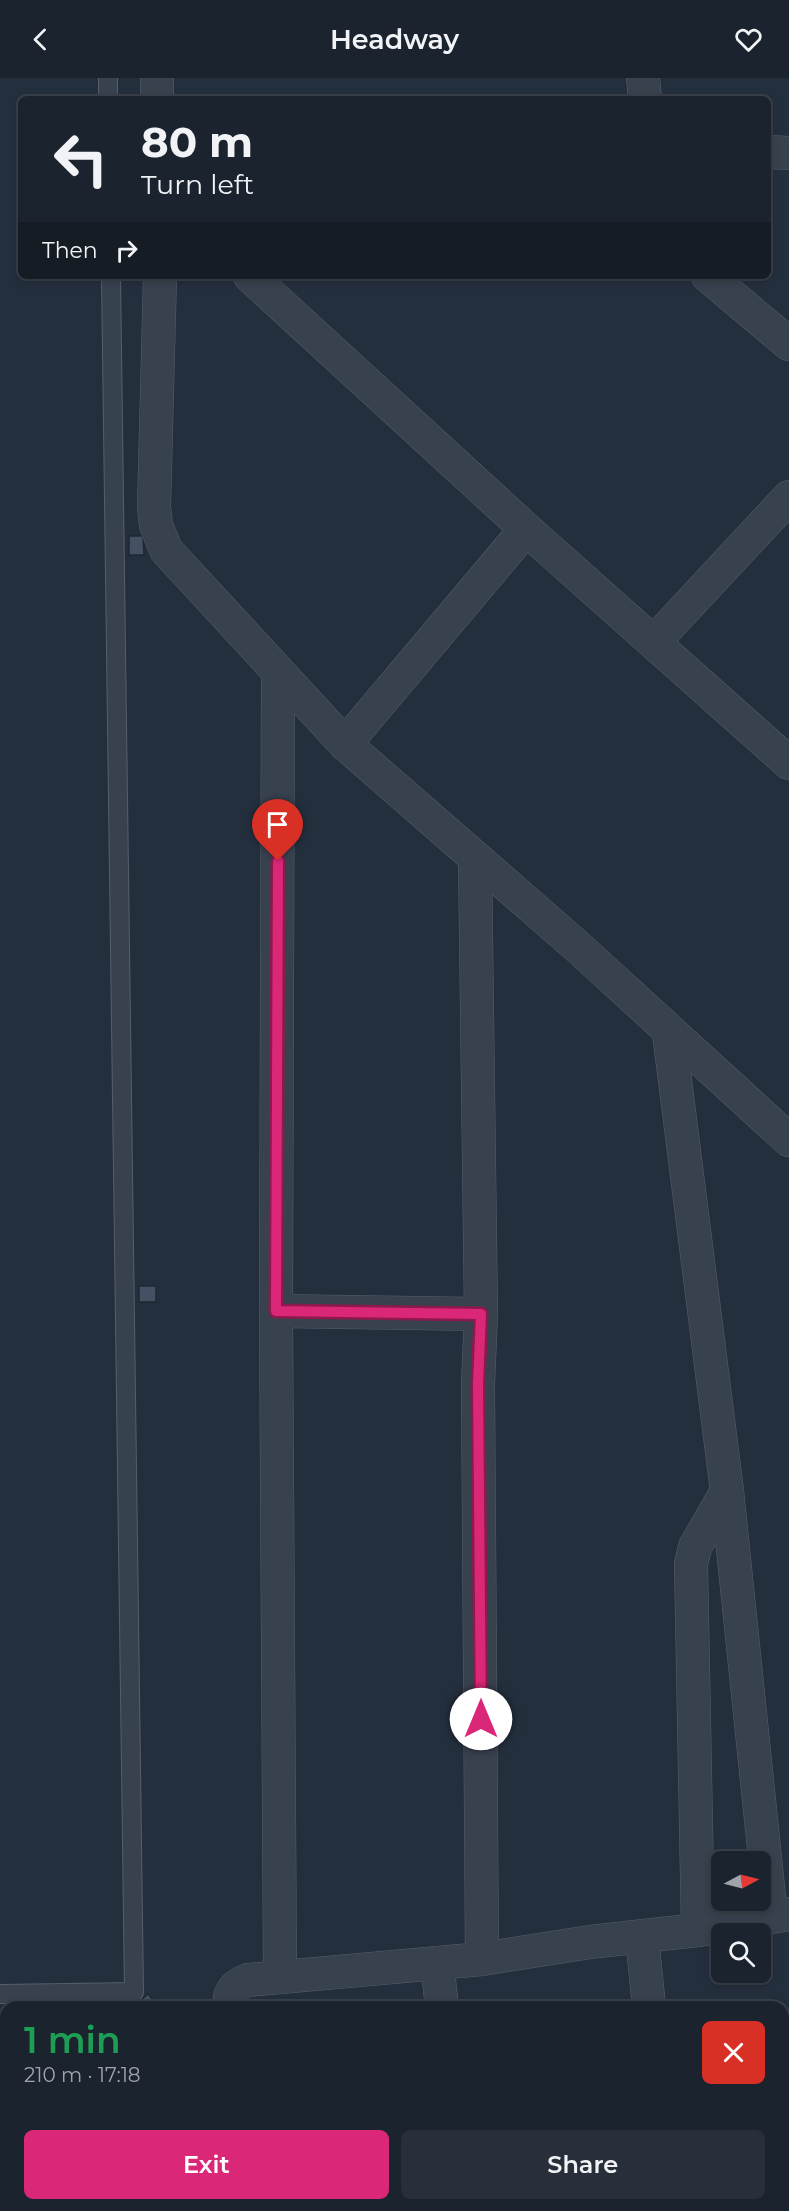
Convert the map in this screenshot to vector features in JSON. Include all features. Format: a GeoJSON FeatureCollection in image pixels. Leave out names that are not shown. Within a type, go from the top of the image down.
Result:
{"type":"FeatureCollection","features":[{"type":"Feature","properties":{"kind":"street"},"geometry":{"type":"LineString","coordinates":[[157,78],[157,96]]}},
{"type":"Feature","properties":{"kind":"street"},"geometry":{"type":"LineString","coordinates":[[643,78],[645,96]]}},
{"type":"Feature","properties":{"kind":"street"},"geometry":{"type":"LineString","coordinates":[[771,152],[789,153]]}},
{"type":"Feature","properties":{"kind":"street"},"geometry":{"type":"LineString","coordinates":[[160,279],[154,507],[156,525],[166,550],[345,744],[579,948],[669,1033],[789,1140]]}},
{"type":"Feature","properties":{"kind":"street"},"geometry":{"type":"LineString","coordinates":[[252,279],[526,529],[789,763]]}},
{"type":"Feature","properties":{"kind":"street"},"geometry":{"type":"LineString","coordinates":[[712,279],[789,344]]}},
{"type":"Feature","properties":{"kind":"street"},"geometry":{"type":"LineString","coordinates":[[654,642],[789,497]]}},
{"type":"Feature","properties":{"kind":"street"},"geometry":{"type":"LineString","coordinates":[[345,744],[526,529]]}},
{"type":"Feature","properties":{"kind":"street"},"geometry":{"type":"LineString","coordinates":[[278,672],[276,1311],[280,1977]]}},
{"type":"Feature","properties":{"kind":"street"},"geometry":{"type":"LineString","coordinates":[[475,858],[481,1314],[478,1384],[482,1959]]}},
{"type":"Feature","properties":{"kind":"street"},"geometry":{"type":"LineString","coordinates":[[231,2001],[232,1991],[238,1984],[280,1977],[482,1959],[590,1942],[698,1930],[780,1915],[669,1033]]}},
{"type":"Feature","properties":{"kind":"street"},"geometry":{"type":"LineString","coordinates":[[276,1311],[481,1314]]}},
{"type":"Feature","properties":{"kind":"street"},"geometry":{"type":"LineString","coordinates":[[698,1930],[691,1564],[695,1547],[728,1491]]}},
{"type":"Feature","properties":{"kind":"street"},"geometry":{"type":"LineString","coordinates":[[642,1937],[648,2001]]}},
{"type":"Feature","properties":{"kind":"street"},"geometry":{"type":"LineString","coordinates":[[437,1963],[441,2001]]}},
{"type":"Feature","properties":{"kind":"lane"},"geometry":{"type":"LineString","coordinates":[[108,78],[108,96]]}},
{"type":"Feature","properties":{"kind":"lane"},"geometry":{"type":"LineString","coordinates":[[0,1994],[134,1992],[111,279]]}},
{"type":"Feature","properties":{"kind":"building"},"geometry":{"type":"Polygon","coordinates":[[[129,536],[143,536],[144,555],[129,555],[129,536]]]}},
{"type":"Feature","properties":{"kind":"building"},"geometry":{"type":"Polygon","coordinates":[[[139,1286],[156,1286],[156,1302],[139,1302],[139,1286]]]}},
{"type":"Feature","properties":{"kind":"building"},"geometry":{"type":"Polygon","coordinates":[[[148,1994],[154,2001],[140,2001],[148,1994]]]}},
{"type":"Feature","properties":{"kind":"route"},"geometry":{"type":"LineString","coordinates":[[278,861],[276,1311],[481,1314],[478,1384],[481,1719]]}}]}
